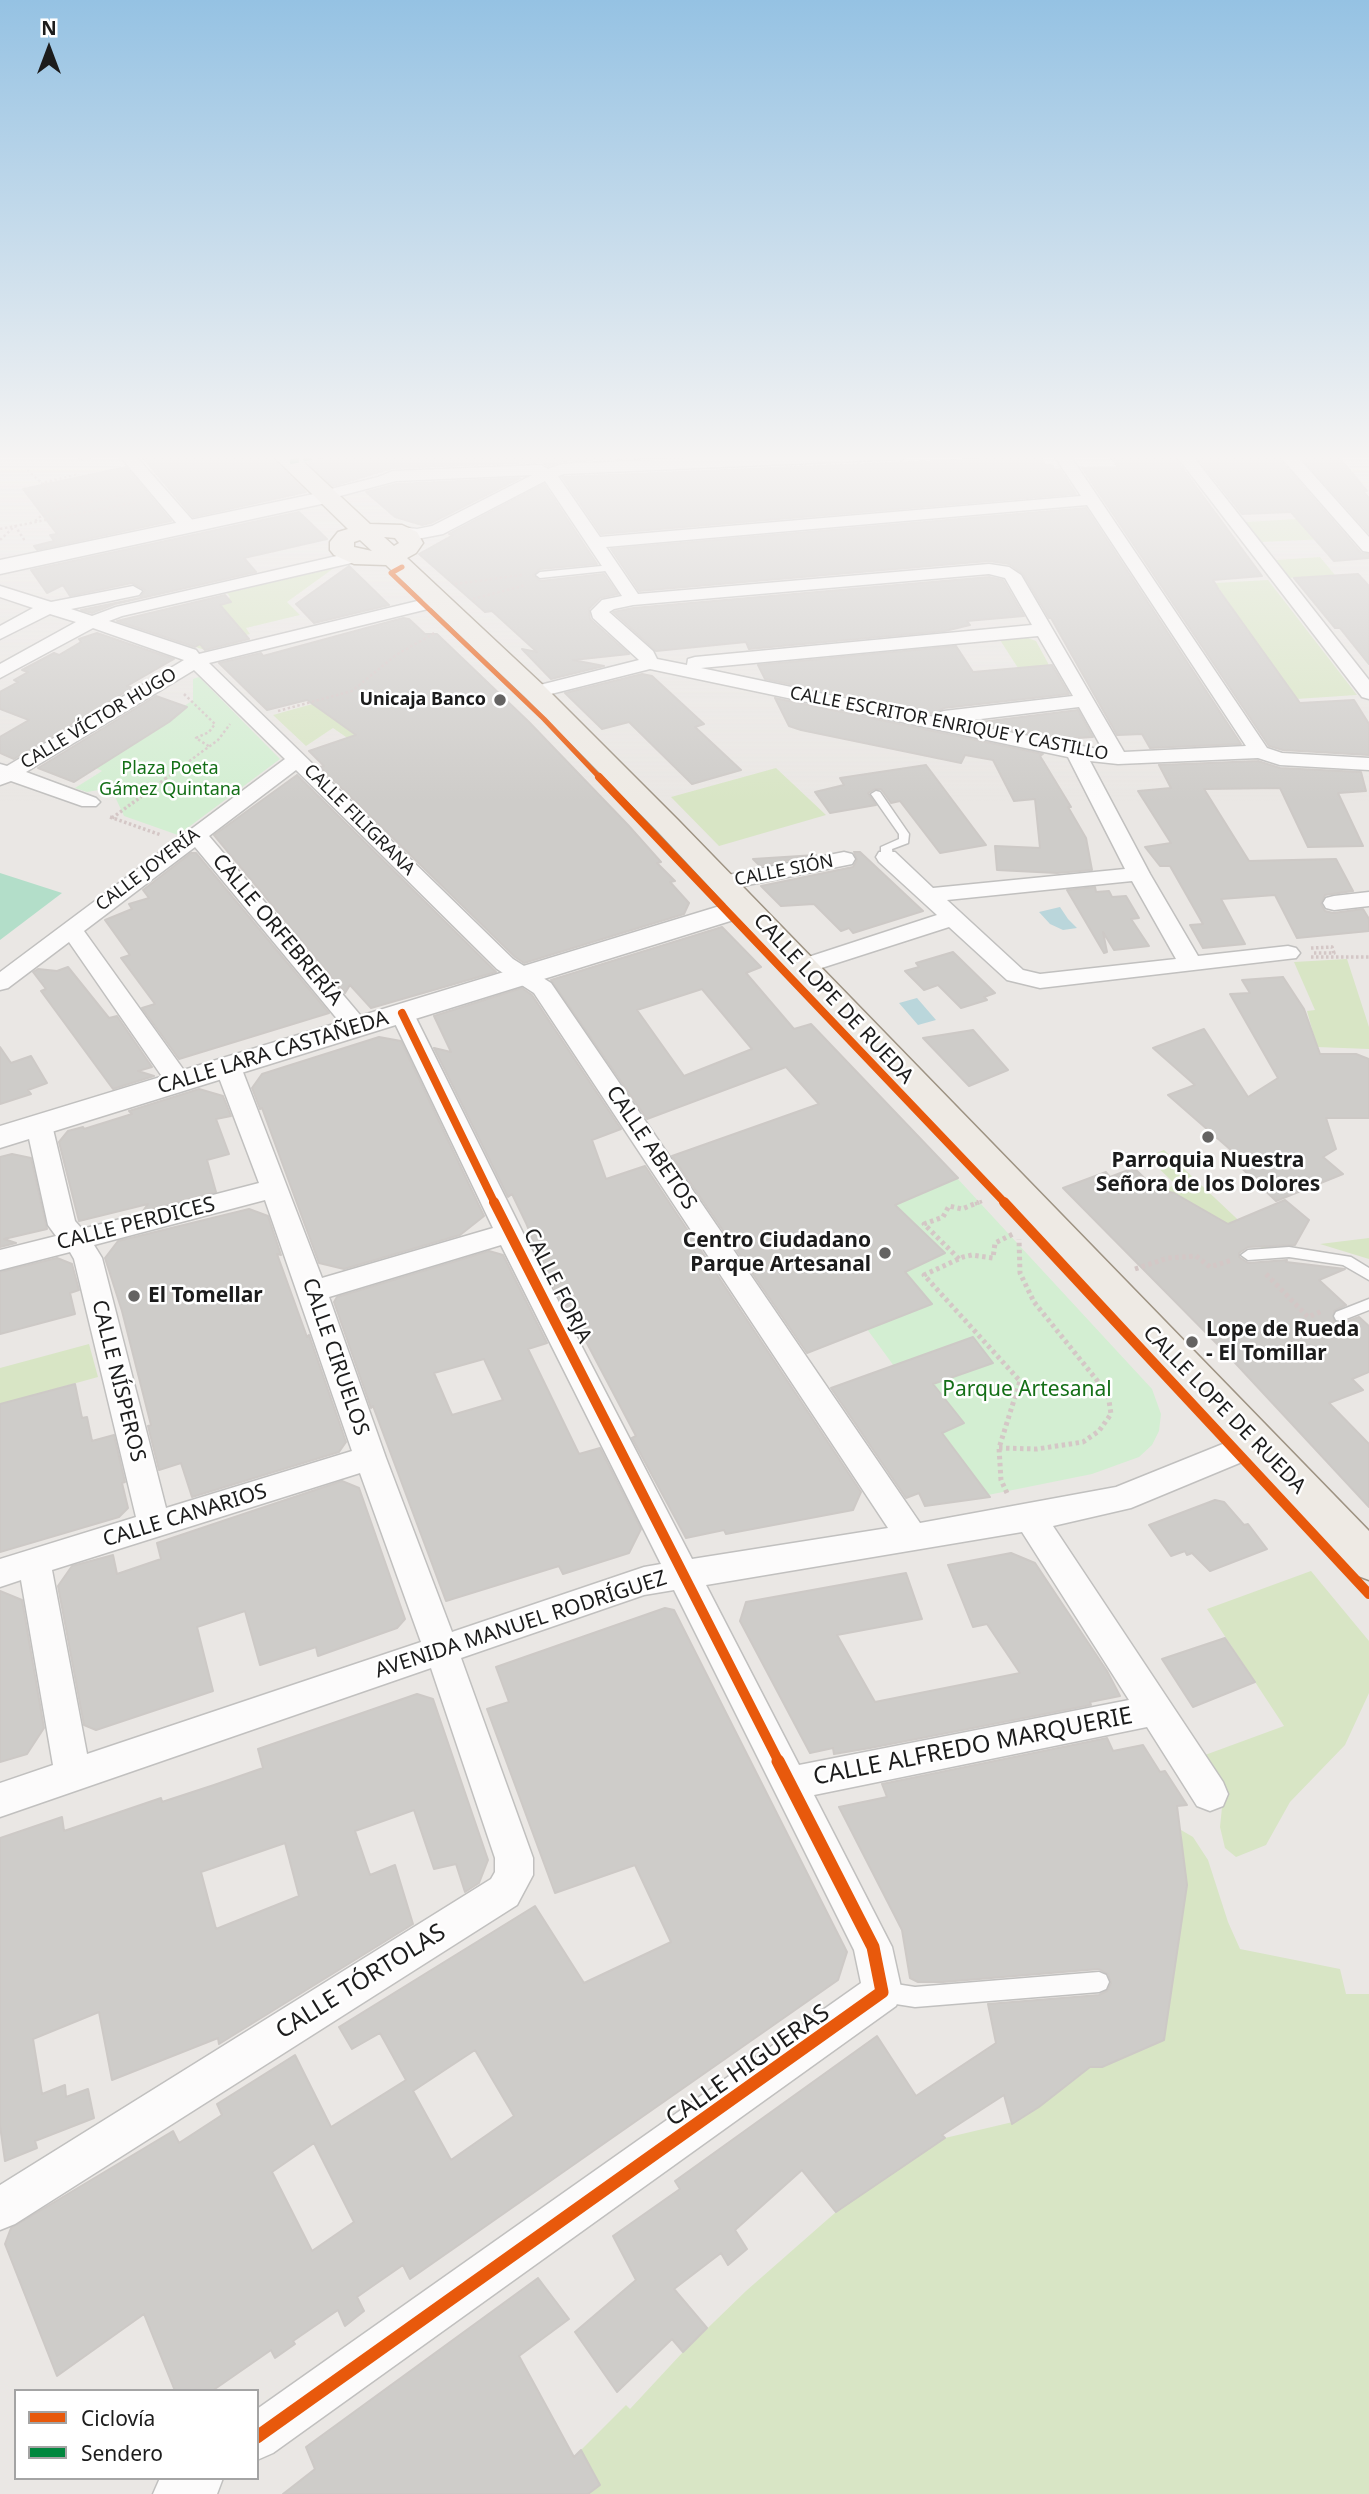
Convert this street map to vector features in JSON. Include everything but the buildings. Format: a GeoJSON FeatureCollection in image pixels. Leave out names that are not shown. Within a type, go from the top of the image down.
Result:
{"type":"FeatureCollection","features":[{"type":"Feature","properties":{"kind":"main road","name":"CALLE LOPE DE RUEDA"},"geometry":{"type":"LineString","coordinates":[[412,570],[429,599],[535,692],[735,895],[1369,1561]]}},
{"type":"Feature","properties":{"kind":"street"},"geometry":{"type":"LineString","coordinates":[[0,633],[47,608],[227,570]]}},
{"type":"Feature","properties":{"kind":"street"},"geometry":{"type":"LineString","coordinates":[[0,673],[91,622],[116,612],[259,570]]}},
{"type":"Feature","properties":{"kind":"street"},"geometry":{"type":"LineString","coordinates":[[614,570],[633,600]]}},
{"type":"Feature","properties":{"kind":"street"},"geometry":{"type":"LineString","coordinates":[[973,570],[633,600],[608,604],[600,611],[603,618],[646,655],[650,663],[710,663],[1043,630]]}},
{"type":"Feature","properties":{"kind":"street"},"geometry":{"type":"LineString","coordinates":[[994,570],[1012,575],[1118,758]]}},
{"type":"Feature","properties":{"kind":"street"},"geometry":{"type":"LineString","coordinates":[[1137,570],[1260,752]]}},
{"type":"Feature","properties":{"kind":"street"},"geometry":{"type":"LineString","coordinates":[[1274,570],[1369,693]]}},
{"type":"Feature","properties":{"kind":"street"},"geometry":{"type":"LineString","coordinates":[[0,591],[189,654],[197,660]]}},
{"type":"Feature","properties":{"kind":"street","name":"CALLE VÍCTOR HUGO"},"geometry":{"type":"LineString","coordinates":[[3,774],[197,660],[429,599]]}},
{"type":"Feature","properties":{"kind":"street","name":"CALLE FILIGRANA"},"geometry":{"type":"LineString","coordinates":[[197,660],[505,964],[523,976]]}},
{"type":"Feature","properties":{"kind":"street","name":"CALLE ESCRITOR ENRIQUE Y CASTILLO"},"geometry":{"type":"LineString","coordinates":[[535,692],[650,663],[1076,753],[1118,758],[1260,752],[1280,759],[1369,764]]}},
{"type":"Feature","properties":{"kind":"street"},"geometry":{"type":"LineString","coordinates":[[931,722],[947,716],[1084,701]]}},
{"type":"Feature","properties":{"kind":"street"},"geometry":{"type":"LineString","coordinates":[[1076,753],[1139,874],[1191,963]]}},
{"type":"Feature","properties":{"kind":"street","name":"CALLE JOYERÍA"},"geometry":{"type":"LineString","coordinates":[[0,983],[298,759]]}},
{"type":"Feature","properties":{"kind":"street"},"geometry":{"type":"LineString","coordinates":[[3,774],[89,802]]}},
{"type":"Feature","properties":{"kind":"street","name":"CALLE ORFEBRERÍA"},"geometry":{"type":"LineString","coordinates":[[196,834],[357,1027]]}},
{"type":"Feature","properties":{"kind":"street"},"geometry":{"type":"LineString","coordinates":[[887,857],[1014,975],[1040,981],[1288,953]]}},
{"type":"Feature","properties":{"kind":"street","name":"CALLE SIÓN"},"geometry":{"type":"LineString","coordinates":[[735,895],[844,859]]}},
{"type":"Feature","properties":{"kind":"street"},"geometry":{"type":"LineString","coordinates":[[927,895],[1139,874]]}},
{"type":"Feature","properties":{"kind":"street","name":"CALLE LARA CASTAÑEDA"},"geometry":{"type":"LineString","coordinates":[[0,1137],[523,976],[735,895]]}},
{"type":"Feature","properties":{"kind":"street"},"geometry":{"type":"LineString","coordinates":[[1334,903],[1369,899]]}},
{"type":"Feature","properties":{"kind":"street"},"geometry":{"type":"LineString","coordinates":[[801,967],[952,918]]}},
{"type":"Feature","properties":{"kind":"street"},"geometry":{"type":"LineString","coordinates":[[71,929],[179,1082]]}},
{"type":"Feature","properties":{"kind":"street","name":"CALLE ABETOS"},"geometry":{"type":"LineString","coordinates":[[523,976],[543,988],[912,1537]]}},
{"type":"Feature","properties":{"kind":"street","name":"CALLE FORJA"},"geometry":{"type":"LineString","coordinates":[[402,1013],[509,1233],[685,1574]]}},
{"type":"Feature","properties":{"kind":"street","name":"CALLE CIRUELOS"},"geometry":{"type":"LineString","coordinates":[[228,1067],[313,1291],[370,1458],[441,1649]]}},
{"type":"Feature","properties":{"kind":"street","name":"CALLE NÍSPEROS"},"geometry":{"type":"LineString","coordinates":[[39,1125],[62,1225],[76,1239],[88,1258],[154,1525]]}},
{"type":"Feature","properties":{"kind":"street","name":"CALLE PERDICES"},"geometry":{"type":"LineString","coordinates":[[0,1260],[273,1189]]}},
{"type":"Feature","properties":{"kind":"street"},"geometry":{"type":"LineString","coordinates":[[313,1291],[509,1233]]}},
{"type":"Feature","properties":{"kind":"street","name":"AVENIDA MANUEL RODRÍGUEZ"},"geometry":{"type":"LineString","coordinates":[[0,1800],[644,1581],[1024,1519],[1119,1499],[1255,1443]]}},
{"type":"Feature","properties":{"kind":"street","name":"CALLE CANARIOS"},"geometry":{"type":"LineString","coordinates":[[0,1573],[370,1458]]}},
{"type":"Feature","properties":{"kind":"street"},"geometry":{"type":"LineString","coordinates":[[1024,1519],[1156,1710],[1210,1794]]}},
{"type":"Feature","properties":{"kind":"street"},"geometry":{"type":"LineString","coordinates":[[34,1563],[73,1775]]}},
{"type":"Feature","properties":{"kind":"street"},"geometry":{"type":"LineString","coordinates":[[685,1574],[873,1947],[882,1992]]}},
{"type":"Feature","properties":{"kind":"street","name":"CALLE TÓRTOLAS"},"geometry":{"type":"LineString","coordinates":[[0,2209],[504,1892],[514,1875],[513,1858],[441,1649]]}},
{"type":"Feature","properties":{"kind":"street","name":"CALLE ALFREDO MARQUERIE"},"geometry":{"type":"LineString","coordinates":[[790,1783],[1156,1710]]}},
{"type":"Feature","properties":{"kind":"street","name":"CALLE HIGUERAS"},"geometry":{"type":"LineString","coordinates":[[259,2436],[882,1992]]}},
{"type":"Feature","properties":{"kind":"street"},"geometry":{"type":"LineString","coordinates":[[177,2494],[197,2480]]}},
{"type":"Feature","properties":{"kind":"lane"},"geometry":{"type":"LineString","coordinates":[[540,575],[587,570]]}},
{"type":"Feature","properties":{"kind":"lane"},"geometry":{"type":"LineString","coordinates":[[876,794],[904,834],[904,841],[886,847],[887,857]]}},
{"type":"Feature","properties":{"kind":"lane"},"geometry":{"type":"LineString","coordinates":[[1248,1255],[1289,1252],[1346,1261],[1369,1275]]}},
{"type":"Feature","properties":{"kind":"lane"},"geometry":{"type":"LineString","coordinates":[[1341,1316],[1369,1304]]}},
{"type":"Feature","properties":{"kind":"lane"},"geometry":{"type":"LineString","coordinates":[[882,1992],[915,1997],[1099,1982]]}},
{"type":"Feature","properties":{"kind":"path"},"geometry":{"type":"LineString","coordinates":[[270,713],[352,691],[396,654],[445,628],[429,599],[473,580],[540,575]]}},
{"type":"Feature","properties":{"kind":"path"},"geometry":{"type":"LineString","coordinates":[[466,601],[528,585]]}},
{"type":"Feature","properties":{"kind":"path"},"geometry":{"type":"LineString","coordinates":[[186,686],[183,694],[215,724],[209,732],[196,738],[210,747]]}},
{"type":"Feature","properties":{"kind":"path"},"geometry":{"type":"LineString","coordinates":[[112,818],[210,747],[227,725],[234,723]]}},
{"type":"Feature","properties":{"kind":"path"},"geometry":{"type":"LineString","coordinates":[[130,824],[162,836]]}},
{"type":"Feature","properties":{"kind":"path"},"geometry":{"type":"LineString","coordinates":[[1288,953],[1302,948],[1332,947],[1334,953],[1309,954],[1312,959],[1369,957]]}},
{"type":"Feature","properties":{"kind":"path"},"geometry":{"type":"LineString","coordinates":[[959,1259],[924,1224],[943,1217],[949,1206],[962,1209],[979,1202]]}},
{"type":"Feature","properties":{"kind":"path"},"geometry":{"type":"LineString","coordinates":[[999,1448],[1037,1449],[1083,1442],[1100,1431],[1111,1414],[1108,1394],[1034,1302],[1020,1273],[1018,1231]]}},
{"type":"Feature","properties":{"kind":"path"},"geometry":{"type":"LineString","coordinates":[[1010,1235],[995,1243],[993,1258],[972,1255],[925,1275],[1020,1381],[999,1448],[1001,1480],[1024,1519]]}},
{"type":"Feature","properties":{"kind":"path"},"geometry":{"type":"LineString","coordinates":[[1101,1280],[1168,1258],[1196,1256],[1210,1267],[1248,1255],[1308,1317]]}},
{"type":"Feature","properties":{"kind":"green space"},"geometry":{"type":"Polygon","coordinates":[[[331,570],[287,602],[300,615],[246,628],[250,634],[234,638],[238,643],[205,650],[164,637],[230,597],[227,593],[331,570]]]}},
{"type":"Feature","properties":{"kind":"green space"},"geometry":{"type":"Polygon","coordinates":[[[1284,570],[1331,570],[1335,575],[1290,578],[1284,570]]]}},
{"type":"Feature","properties":{"kind":"green space"},"geometry":{"type":"Polygon","coordinates":[[[1268,580],[1357,695],[1296,699],[1215,583],[1268,580]]]}},
{"type":"Feature","properties":{"kind":"green space"},"geometry":{"type":"Polygon","coordinates":[[[1025,637],[1036,641],[1049,665],[1018,668],[1000,640],[1025,637]]]}},
{"type":"Feature","properties":{"kind":"green space","name":"Plaza Poeta Gámez Quintana"},"geometry":{"type":"Polygon","coordinates":[[[199,677],[280,759],[178,835],[124,816],[111,788],[87,792],[75,788],[102,771],[96,768],[193,700],[193,679],[199,677]]]}},
{"type":"Feature","properties":{"kind":"green space"},"geometry":{"type":"Polygon","coordinates":[[[323,701],[370,739],[346,737],[333,728],[306,746],[273,715],[323,701]]]}},
{"type":"Feature","properties":{"kind":"green space"},"geometry":{"type":"Polygon","coordinates":[[[776,768],[826,815],[719,846],[671,797],[776,768]]]}},
{"type":"Feature","properties":{"kind":"green space"},"geometry":{"type":"Polygon","coordinates":[[[0,873],[62,893],[0,940],[0,873]]]}},
{"type":"Feature","properties":{"kind":"green space"},"geometry":{"type":"Polygon","coordinates":[[[1347,959],[1369,1027],[1369,1049],[1317,1047],[1307,1011],[1315,1010],[1294,962],[1347,959]]]}},
{"type":"Feature","properties":{"kind":"green space"},"geometry":{"type":"Polygon","coordinates":[[[1164,1150],[1269,1249],[1265,1250],[1210,1214],[1166,1190],[1175,1184],[1147,1157],[1164,1150]]]}},
{"type":"Feature","properties":{"kind":"green space","name":"Parque Artesanal"},"geometry":{"type":"Polygon","coordinates":[[[957,1178],[1152,1389],[1161,1414],[1159,1431],[1152,1445],[1139,1457],[1092,1474],[988,1495],[802,1240],[957,1178]]]}},
{"type":"Feature","properties":{"kind":"green space"},"geometry":{"type":"Polygon","coordinates":[[[1369,1238],[1369,1259],[1320,1244],[1369,1238]]]}},
{"type":"Feature","properties":{"kind":"green space"},"geometry":{"type":"Polygon","coordinates":[[[89,1344],[98,1377],[0,1404],[0,1368],[89,1344]]]}},
{"type":"Feature","properties":{"kind":"green space"},"geometry":{"type":"Polygon","coordinates":[[[1311,1571],[1369,1641],[1369,1693],[1345,1745],[1290,1802],[1266,1845],[1236,1857],[1225,1848],[1220,1827],[1224,1788],[1205,1755],[1284,1726],[1207,1609],[1311,1571]]]}},
{"type":"Feature","properties":{"kind":"green space"},"geometry":{"type":"Polygon","coordinates":[[[1181,1830],[1193,1837],[1208,1860],[1228,1922],[1240,1949],[1340,1969],[1346,1994],[1369,1994],[1369,2494],[588,2494],[600,2484],[581,2450],[626,2405],[630,2409],[683,2352],[746,2291],[836,2212],[945,2138],[1017,2121],[1082,2074],[1081,2068],[1092,2067],[1091,2059],[1164,2040],[1186,1892],[1181,1830]]]}},
{"type":"Feature","properties":{"kind":"water"},"geometry":{"type":"Polygon","coordinates":[[[1060,907],[1077,928],[1063,930],[1050,924],[1039,912],[1060,907]]]}},
{"type":"Feature","properties":{"kind":"water"},"geometry":{"type":"Polygon","coordinates":[[[917,998],[936,1020],[918,1025],[899,1003],[917,998]]]}},
{"type":"Feature","properties":{"kind":"cycle path"},"geometry":{"type":"LineString","coordinates":[[396,570],[391,573],[544,719],[1012,1211],[1369,1594]]}},
{"type":"Feature","properties":{"kind":"cycle path"},"geometry":{"type":"LineString","coordinates":[[259,2436],[882,1992],[873,1947],[509,1233],[402,1013]]}},
{"type":"Feature","properties":{"kind":"place","name":"Unicaja Banco"},"geometry":{"type":"Point","coordinates":[500,700]}},
{"type":"Feature","properties":{"kind":"place","name":"Parroquia Nuestra Señora de los Dolores"},"geometry":{"type":"Point","coordinates":[1208,1137]}},
{"type":"Feature","properties":{"kind":"place","name":"Centro Ciudadano Parque Artesanal"},"geometry":{"type":"Point","coordinates":[885,1253]}},
{"type":"Feature","properties":{"kind":"place","name":"El Tomellar"},"geometry":{"type":"Point","coordinates":[134,1296]}},
{"type":"Feature","properties":{"kind":"place","name":"Lope de Rueda - El Tomillar"},"geometry":{"type":"Point","coordinates":[1192,1342]}}]}
